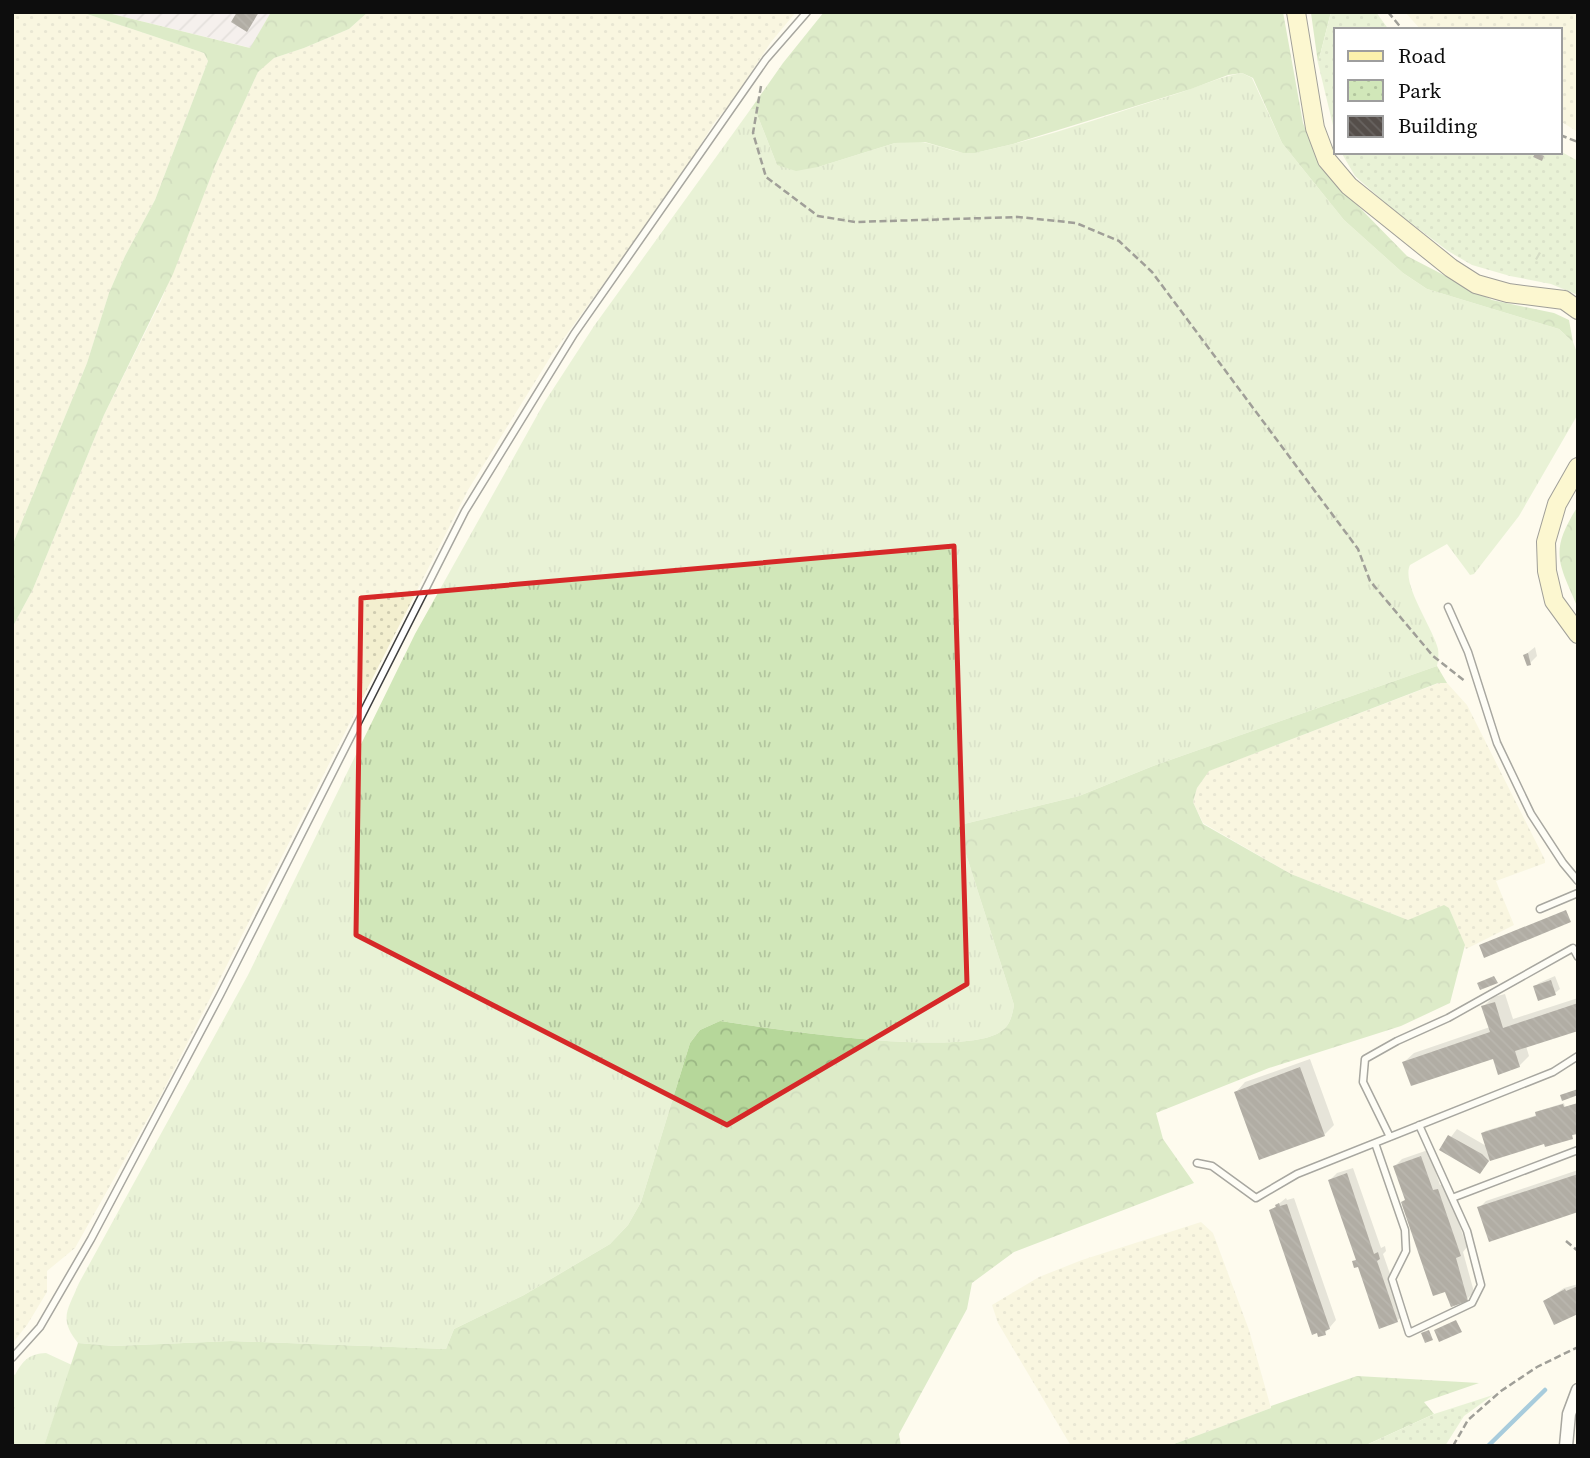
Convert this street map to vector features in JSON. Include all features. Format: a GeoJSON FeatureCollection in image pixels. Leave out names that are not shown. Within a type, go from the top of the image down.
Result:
{"type":"FeatureCollection","features":[{"type":"Feature","properties":{"kind":"main road"},"geometry":{"type":"LineString","coordinates":[[1296,12],[1315,128],[1327,160],[1349,186],[1451,268],[1476,284],[1508,293],[1564,300],[1578,310]]}},
{"type":"Feature","properties":{"kind":"main road"},"geometry":{"type":"LineString","coordinates":[[1578,467],[1556,504],[1546,542],[1547,571],[1554,601],[1578,634]]}},
{"type":"Feature","properties":{"kind":"street"},"geometry":{"type":"LineString","coordinates":[[1566,1446],[1569,1414],[1578,1390]]}},
{"type":"Feature","properties":{"kind":"lane"},"geometry":{"type":"LineString","coordinates":[[12,1358],[40,1327],[91,1240],[220,995],[464,511],[574,334],[766,59],[807,12]]}},
{"type":"Feature","properties":{"kind":"lane"},"geometry":{"type":"LineString","coordinates":[[1448,607],[1468,652],[1497,743],[1531,814],[1578,881]]}},
{"type":"Feature","properties":{"kind":"lane"},"geometry":{"type":"LineString","coordinates":[[1540,909],[1578,893]]}},
{"type":"Feature","properties":{"kind":"lane"},"geometry":{"type":"LineString","coordinates":[[1390,1137],[1363,1082],[1365,1059],[1448,1018],[1573,948],[1578,957]]}},
{"type":"Feature","properties":{"kind":"lane"},"geometry":{"type":"LineString","coordinates":[[1197,1163],[1212,1166],[1256,1198],[1297,1174],[1553,1072],[1578,1056]]}},
{"type":"Feature","properties":{"kind":"lane"},"geometry":{"type":"LineString","coordinates":[[1375,1143],[1405,1230],[1406,1251],[1392,1279],[1409,1332],[1472,1303],[1481,1285],[1467,1231],[1419,1125]]}},
{"type":"Feature","properties":{"kind":"lane"},"geometry":{"type":"LineString","coordinates":[[1452,1198],[1578,1150]]}},
{"type":"Feature","properties":{"kind":"path"},"geometry":{"type":"LineString","coordinates":[[1388,12],[1401,28]]}},
{"type":"Feature","properties":{"kind":"path"},"geometry":{"type":"LineString","coordinates":[[757,107],[753,133],[766,177],[818,216],[855,222],[1018,217],[1076,223],[1119,241],[1152,272],[1357,549],[1370,581],[1433,656],[1480,693]]}},
{"type":"Feature","properties":{"kind":"path"},"geometry":{"type":"LineString","coordinates":[[1566,1241],[1578,1251]]}},
{"type":"Feature","properties":{"kind":"path"},"geometry":{"type":"LineString","coordinates":[[1453,1446],[1468,1420],[1501,1391],[1537,1367],[1578,1347]]}},
{"type":"Feature","properties":{"kind":"highlighted area"},"geometry":{"type":"Polygon","coordinates":[[[954,546],[967,984],[727,1125],[356,935],[361,598],[954,546]]]}},
{"type":"Feature","properties":{"kind":"shaded area"},"geometry":{"type":"Polygon","coordinates":[[[12,12],[81,12],[204,53],[208,61],[155,200],[109,293],[87,363],[12,546],[12,12]]]}},
{"type":"Feature","properties":{"kind":"shaded area"},"geometry":{"type":"Polygon","coordinates":[[[104,12],[271,12],[251,48],[104,12]]]}},
{"type":"Feature","properties":{"kind":"shaded area"},"geometry":{"type":"Polygon","coordinates":[[[368,12],[796,12],[771,42],[733,100],[714,123],[679,180],[551,356],[468,490],[161,1095],[75,1248],[47,1271],[47,1292],[12,1344],[12,628],[33,589],[104,415],[161,301],[215,166],[258,72],[268,60],[349,29],[368,12]]]}},
{"type":"Feature","properties":{"kind":"shaded area"},"geometry":{"type":"Polygon","coordinates":[[[1405,12],[1578,12],[1578,132],[1562,122],[1562,28],[1419,28],[1405,12]]]}},
{"type":"Feature","properties":{"kind":"shaded area"},"geometry":{"type":"Polygon","coordinates":[[[1439,683],[1447,683],[1467,705],[1545,860],[1545,863],[1496,881],[1514,925],[1466,949],[1449,908],[1408,920],[1291,874],[1203,823],[1193,802],[1197,788],[1208,771],[1439,683]]]}},
{"type":"Feature","properties":{"kind":"shaded area"},"geometry":{"type":"Polygon","coordinates":[[[1201,1222],[1213,1233],[1249,1330],[1271,1408],[1169,1446],[1071,1446],[998,1323],[992,1305],[1039,1277],[1082,1260],[1201,1222]]]}},
{"type":"Feature","properties":{"kind":"green space"},"geometry":{"type":"Polygon","coordinates":[[[81,12],[104,12],[250,48],[271,12],[368,12],[349,29],[274,58],[258,72],[215,166],[173,274],[104,415],[33,589],[12,628],[12,546],[87,363],[109,293],[155,200],[208,61],[204,53],[81,12]]]}},
{"type":"Feature","properties":{"kind":"green space"},"geometry":{"type":"Polygon","coordinates":[[[824,12],[1283,12],[1303,123],[1320,167],[1407,256],[1492,300],[1554,313],[1569,320],[1573,342],[1559,329],[1427,289],[1403,273],[1344,220],[1282,143],[1253,78],[1242,73],[1228,75],[1013,144],[975,153],[963,153],[925,142],[895,143],[818,167],[796,171],[777,165],[755,109],[750,110],[824,12]]]}},
{"type":"Feature","properties":{"kind":"green space"},"geometry":{"type":"Polygon","coordinates":[[[1331,12],[1318,63],[1311,13],[1331,12]]]}},
{"type":"Feature","properties":{"kind":"green space"},"geometry":{"type":"Polygon","coordinates":[[[1331,12],[1376,12],[1388,28],[1334,28],[1334,130],[1318,63],[1331,12]]]}},
{"type":"Feature","properties":{"kind":"green space"},"geometry":{"type":"Polygon","coordinates":[[[1242,73],[1252,78],[1282,143],[1344,220],[1403,273],[1427,289],[1559,329],[1573,342],[1578,355],[1578,414],[1519,516],[1474,574],[1470,575],[1447,544],[1410,565],[1410,583],[1438,649],[1437,666],[1153,766],[1079,796],[964,824],[959,832],[1014,1005],[1006,1027],[1000,1032],[979,1039],[947,1042],[865,1039],[720,1021],[700,1030],[690,1043],[641,1202],[628,1225],[610,1244],[524,1295],[454,1329],[446,1349],[231,1341],[114,1346],[78,1343],[68,1327],[67,1314],[79,1283],[248,975],[415,634],[544,403],[594,326],[750,110],[755,109],[777,165],[818,167],[895,143],[923,142],[959,152],[979,152],[1054,133],[1242,73]]]}},
{"type":"Feature","properties":{"kind":"green space"},"geometry":{"type":"Polygon","coordinates":[[[1562,152],[1578,161],[1578,295],[1551,284],[1472,265],[1448,251],[1391,208],[1355,176],[1342,154],[1562,152]]]}},
{"type":"Feature","properties":{"kind":"green space"},"geometry":{"type":"Polygon","coordinates":[[[1578,506],[1578,608],[1565,579],[1560,546],[1578,506]]]}},
{"type":"Feature","properties":{"kind":"green space"},"geometry":{"type":"Polygon","coordinates":[[[1437,666],[1447,683],[1438,683],[1209,771],[1197,788],[1193,802],[1203,824],[1291,874],[1408,920],[1444,905],[1449,908],[1465,945],[1450,1003],[1401,1026],[1269,1068],[1156,1113],[1163,1139],[1194,1183],[1014,1252],[972,1283],[967,1309],[899,1434],[901,1446],[44,1446],[78,1343],[114,1346],[231,1341],[446,1349],[454,1329],[524,1295],[610,1244],[628,1225],[641,1202],[690,1043],[700,1030],[720,1021],[865,1039],[947,1042],[979,1039],[1000,1032],[1006,1027],[1014,1005],[959,827],[1079,796],[1153,766],[1437,666]]]}},
{"type":"Feature","properties":{"kind":"green space"},"geometry":{"type":"Polygon","coordinates":[[[46,1353],[72,1365],[44,1446],[12,1446],[12,1373],[15,1375],[31,1356],[46,1353]]]}},
{"type":"Feature","properties":{"kind":"green space"},"geometry":{"type":"Polygon","coordinates":[[[1357,1376],[1479,1383],[1424,1402],[1434,1414],[1364,1446],[1169,1446],[1271,1406],[1357,1376]]]}},
{"type":"Feature","properties":{"kind":"green space"},"geometry":{"type":"Polygon","coordinates":[[[1493,1395],[1464,1416],[1445,1446],[1364,1446],[1434,1414],[1493,1395]]]}},
{"type":"Feature","properties":{"kind":"building"},"geometry":{"type":"Polygon","coordinates":[[[237,12],[259,12],[247,32],[231,22],[237,12]]]}},
{"type":"Feature","properties":{"kind":"building"},"geometry":{"type":"Polygon","coordinates":[[[1535,154],[1544,156],[1542,161],[1533,157],[1535,154]]]}},
{"type":"Feature","properties":{"kind":"building"},"geometry":{"type":"Polygon","coordinates":[[[1528,653],[1531,665],[1527,666],[1523,655],[1528,653]]]}},
{"type":"Feature","properties":{"kind":"building"},"geometry":{"type":"Polygon","coordinates":[[[1566,910],[1571,922],[1484,958],[1479,945],[1566,910]]]}},
{"type":"Feature","properties":{"kind":"building"},"geometry":{"type":"Polygon","coordinates":[[[1494,976],[1498,983],[1480,990],[1477,983],[1494,976]]]}},
{"type":"Feature","properties":{"kind":"building"},"geometry":{"type":"Polygon","coordinates":[[[1551,980],[1556,995],[1538,1001],[1533,986],[1551,980]]]}},
{"type":"Feature","properties":{"kind":"building"},"geometry":{"type":"Polygon","coordinates":[[[1495,1002],[1503,1028],[1578,1003],[1578,1031],[1515,1051],[1520,1067],[1498,1075],[1493,1059],[1411,1086],[1402,1062],[1490,1032],[1481,1006],[1495,1002]]]}},
{"type":"Feature","properties":{"kind":"building"},"geometry":{"type":"Polygon","coordinates":[[[1300,1067],[1325,1136],[1259,1160],[1234,1092],[1300,1067]]]}},
{"type":"Feature","properties":{"kind":"building"},"geometry":{"type":"Polygon","coordinates":[[[1578,1089],[1578,1095],[1562,1101],[1560,1095],[1578,1089]]]}},
{"type":"Feature","properties":{"kind":"building"},"geometry":{"type":"Polygon","coordinates":[[[1578,1103],[1578,1134],[1572,1135],[1573,1139],[1545,1147],[1544,1144],[1490,1161],[1481,1133],[1536,1116],[1535,1112],[1578,1103]]]}},
{"type":"Feature","properties":{"kind":"building"},"geometry":{"type":"Polygon","coordinates":[[[1448,1135],[1482,1154],[1489,1161],[1480,1174],[1439,1150],[1448,1135]]]}},
{"type":"Feature","properties":{"kind":"building"},"geometry":{"type":"Polygon","coordinates":[[[1421,1156],[1433,1190],[1438,1189],[1461,1256],[1456,1258],[1468,1301],[1451,1307],[1445,1292],[1433,1296],[1401,1202],[1405,1200],[1393,1166],[1421,1156]]]}},
{"type":"Feature","properties":{"kind":"building"},"geometry":{"type":"Polygon","coordinates":[[[1347,1173],[1374,1254],[1378,1252],[1380,1259],[1377,1261],[1398,1322],[1379,1329],[1358,1267],[1354,1268],[1352,1261],[1356,1260],[1328,1180],[1347,1173]]]}},
{"type":"Feature","properties":{"kind":"building"},"geometry":{"type":"Polygon","coordinates":[[[1578,1174],[1578,1212],[1489,1242],[1477,1207],[1578,1174]]]}},
{"type":"Feature","properties":{"kind":"building"},"geometry":{"type":"Polygon","coordinates":[[[1279,1203],[1280,1206],[1287,1204],[1330,1329],[1325,1331],[1326,1335],[1312,1335],[1269,1210],[1279,1203]]]}},
{"type":"Feature","properties":{"kind":"building"},"geometry":{"type":"Polygon","coordinates":[[[1578,1286],[1578,1314],[1554,1325],[1543,1301],[1565,1289],[1566,1291],[1578,1286]]]}},
{"type":"Feature","properties":{"kind":"building"},"geometry":{"type":"Polygon","coordinates":[[[1456,1320],[1462,1332],[1439,1342],[1434,1330],[1456,1320]]]}},
{"type":"Feature","properties":{"kind":"building"},"geometry":{"type":"Polygon","coordinates":[[[1429,1330],[1433,1340],[1425,1343],[1421,1333],[1429,1330]]]}},
{"type":"Feature","properties":{"kind":"waterway"},"geometry":{"type":"LineString","coordinates":[[1488,1446],[1545,1390]]}}]}
